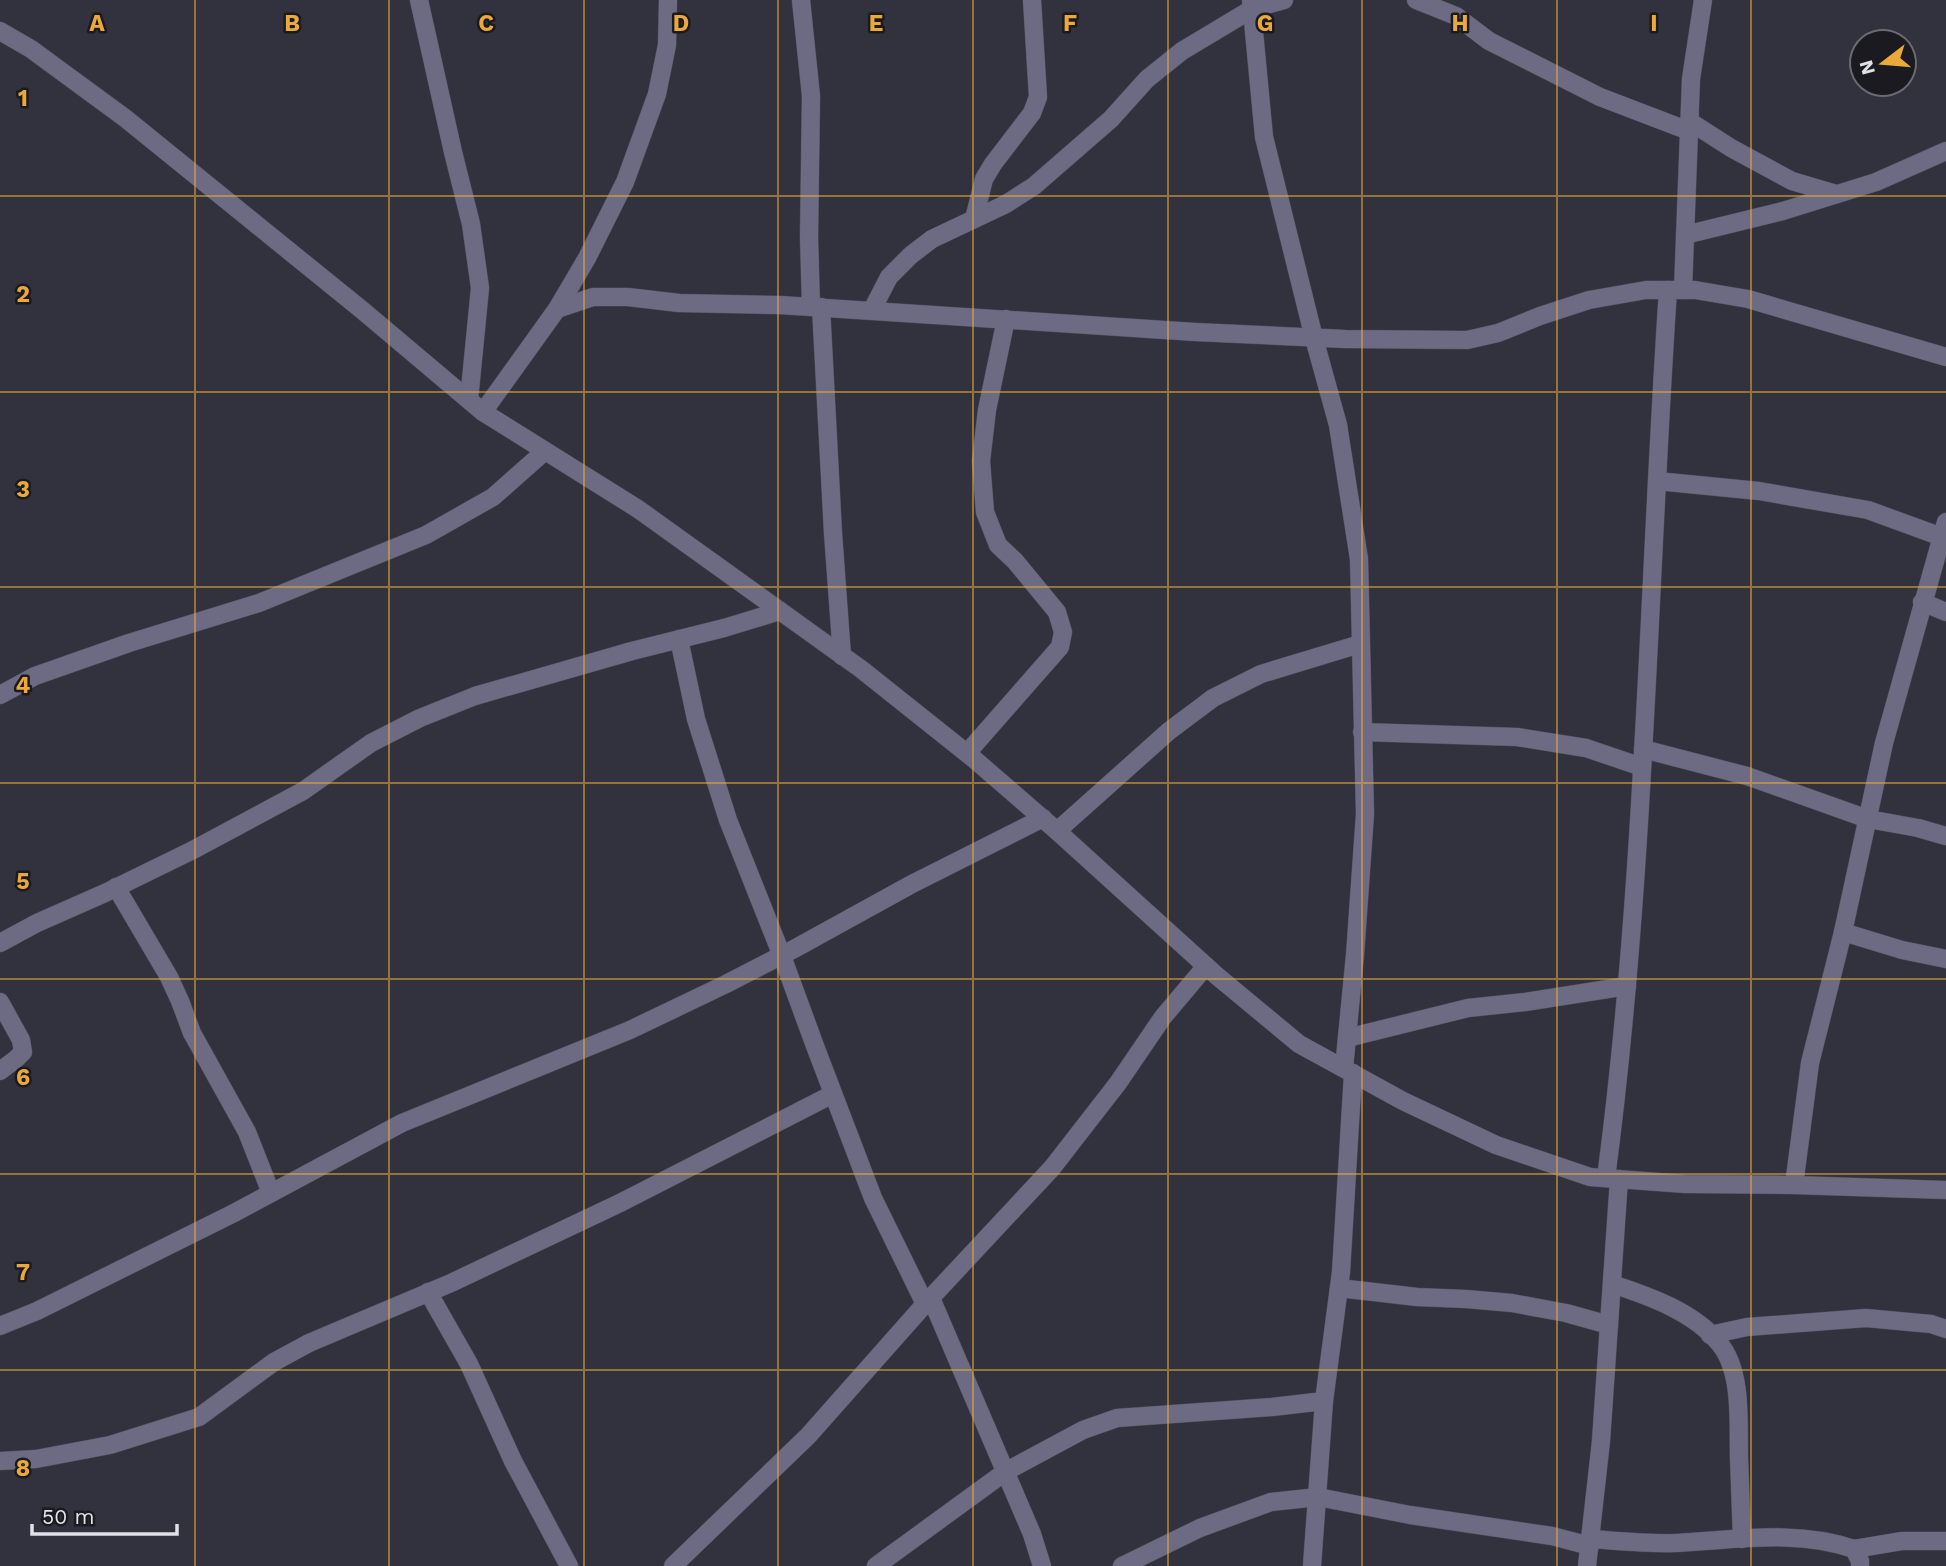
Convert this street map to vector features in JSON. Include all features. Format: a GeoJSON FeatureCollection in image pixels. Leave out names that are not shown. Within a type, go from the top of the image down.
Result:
{"type":"FeatureCollection","features":[{"type":"Feature","properties":{"kind":"street"},"geometry":{"type":"LineString","coordinates":[[419,0],[471,224],[480,288],[469,400]]}},
{"type":"Feature","properties":{"kind":"street"},"geometry":{"type":"LineString","coordinates":[[483,412],[557,309],[587,258],[625,182],[657,94],[667,45],[668,0]]}},
{"type":"Feature","properties":{"kind":"street"},"geometry":{"type":"LineString","coordinates":[[802,0],[811,96],[809,237],[842,656]]}},
{"type":"Feature","properties":{"kind":"street"},"geometry":{"type":"LineString","coordinates":[[974,219],[984,178],[1032,113],[1038,97],[1032,0]]}},
{"type":"Feature","properties":{"kind":"street"},"geometry":{"type":"LineString","coordinates":[[872,310],[889,277],[932,239],[1006,204],[1034,186],[1111,119],[1147,79],[1182,51],[1252,5],[1284,0]]}},
{"type":"Feature","properties":{"kind":"street"},"geometry":{"type":"LineString","coordinates":[[1416,0],[1457,16],[1489,41],[1600,97],[1689,126],[1792,181],[1836,194]]}},
{"type":"Feature","properties":{"kind":"street"},"geometry":{"type":"LineString","coordinates":[[1587,1566],[1601,1441],[1612,1284],[1613,1179],[1642,758],[1657,481],[1675,290],[1685,234],[1691,79],[1703,0]]}},
{"type":"Feature","properties":{"kind":"street"},"geometry":{"type":"LineString","coordinates":[[1252,5],[1264,137],[1338,425],[1359,559],[1365,814],[1347,1038],[1341,1272],[1324,1401],[1312,1566]]}},
{"type":"Feature","properties":{"kind":"street"},"geometry":{"type":"LineString","coordinates":[[0,31],[31,49],[125,118],[483,412],[638,509],[842,656],[967,753],[1299,1044],[1403,1101],[1496,1144],[1590,1177],[1685,1184],[1946,1190]]}},
{"type":"Feature","properties":{"kind":"street"},"geometry":{"type":"LineString","coordinates":[[1685,234],[1783,211],[1876,181],[1946,151]]}},
{"type":"Feature","properties":{"kind":"street"},"geometry":{"type":"LineString","coordinates":[[557,309],[593,297],[628,297],[679,303],[872,310],[1195,332],[1314,338],[1467,340],[1498,333],[1589,300],[1646,290],[1695,290],[1748,299],[1946,357]]}},
{"type":"Feature","properties":{"kind":"street"},"geometry":{"type":"LineString","coordinates":[[967,753],[1060,647],[1063,632],[1057,612],[1015,561],[998,545],[985,512],[981,461],[987,410],[1006,319]]}},
{"type":"Feature","properties":{"kind":"street"},"geometry":{"type":"LineString","coordinates":[[0,695],[35,677],[129,643],[259,603],[426,535],[494,497],[545,451]]}},
{"type":"Feature","properties":{"kind":"street"},"geometry":{"type":"LineString","coordinates":[[1657,481],[1759,491],[1868,510],[1944,529],[1884,743],[1843,932],[1810,1063],[1794,1185]]}},
{"type":"Feature","properties":{"kind":"street"},"geometry":{"type":"LineString","coordinates":[[1922,601],[1946,612]]}},
{"type":"Feature","properties":{"kind":"street"},"geometry":{"type":"LineString","coordinates":[[0,943],[193,849],[303,791],[371,743],[420,718],[475,696],[780,611]]}},
{"type":"Feature","properties":{"kind":"street"},"geometry":{"type":"LineString","coordinates":[[679,639],[696,719],[728,820],[873,1198],[928,1301],[1032,1534],[1042,1566]]}},
{"type":"Feature","properties":{"kind":"street"},"geometry":{"type":"LineString","coordinates":[[1057,831],[1169,731],[1213,698],[1261,674],[1360,644]]}},
{"type":"Feature","properties":{"kind":"street"},"geometry":{"type":"LineString","coordinates":[[1363,733],[1517,737],[1747,776],[1868,819],[1946,836]]}},
{"type":"Feature","properties":{"kind":"street"},"geometry":{"type":"LineString","coordinates":[[2,1319],[37,1311],[271,1193],[402,1123],[630,1030],[782,956],[912,884],[1043,818]]}},
{"type":"Feature","properties":{"kind":"street"},"geometry":{"type":"LineString","coordinates":[[116,887],[169,977],[192,1033],[247,1132],[271,1193]]}},
{"type":"Feature","properties":{"kind":"street"},"geometry":{"type":"LineString","coordinates":[[1843,932],[1902,950],[1946,959]]}},
{"type":"Feature","properties":{"kind":"street"},"geometry":{"type":"LineString","coordinates":[[673,1566],[808,1436],[928,1301],[1052,1168],[1118,1083],[1163,1017],[1206,965]]}},
{"type":"Feature","properties":{"kind":"street"},"geometry":{"type":"LineString","coordinates":[[1347,1038],[1468,1008],[1627,986]]}},
{"type":"Feature","properties":{"kind":"street"},"geometry":{"type":"LineString","coordinates":[[0,1002],[21,1040],[23,1052],[0,1071]]}},
{"type":"Feature","properties":{"kind":"street"},"geometry":{"type":"LineString","coordinates":[[0,1461],[36,1459],[110,1445],[199,1418],[274,1362],[309,1342],[428,1292],[620,1203],[833,1094]]}},
{"type":"Feature","properties":{"kind":"street"},"geometry":{"type":"LineString","coordinates":[[1612,1284],[1650,1296],[1692,1319],[1720,1343],[1731,1364],[1737,1394],[1742,1539]]}},
{"type":"Feature","properties":{"kind":"street"},"geometry":{"type":"LineString","coordinates":[[1339,1288],[1416,1297],[1466,1298],[1512,1303],[1566,1313],[1609,1325]]}},
{"type":"Feature","properties":{"kind":"street"},"geometry":{"type":"LineString","coordinates":[[428,1292],[469,1364],[513,1461],[569,1566]]}},
{"type":"Feature","properties":{"kind":"street"},"geometry":{"type":"LineString","coordinates":[[1710,1335],[1747,1327],[1866,1318],[1931,1324],[1946,1329]]}},
{"type":"Feature","properties":{"kind":"street"},"geometry":{"type":"LineString","coordinates":[[876,1566],[1005,1472],[1083,1430],[1117,1418],[1324,1401]]}},
{"type":"Feature","properties":{"kind":"street"},"geometry":{"type":"LineString","coordinates":[[1122,1566],[1200,1528],[1271,1502],[1318,1497],[1410,1515],[1590,1543],[1673,1543],[1799,1537],[1838,1544],[1857,1558],[1902,1541],[1946,1541]]}}]}
